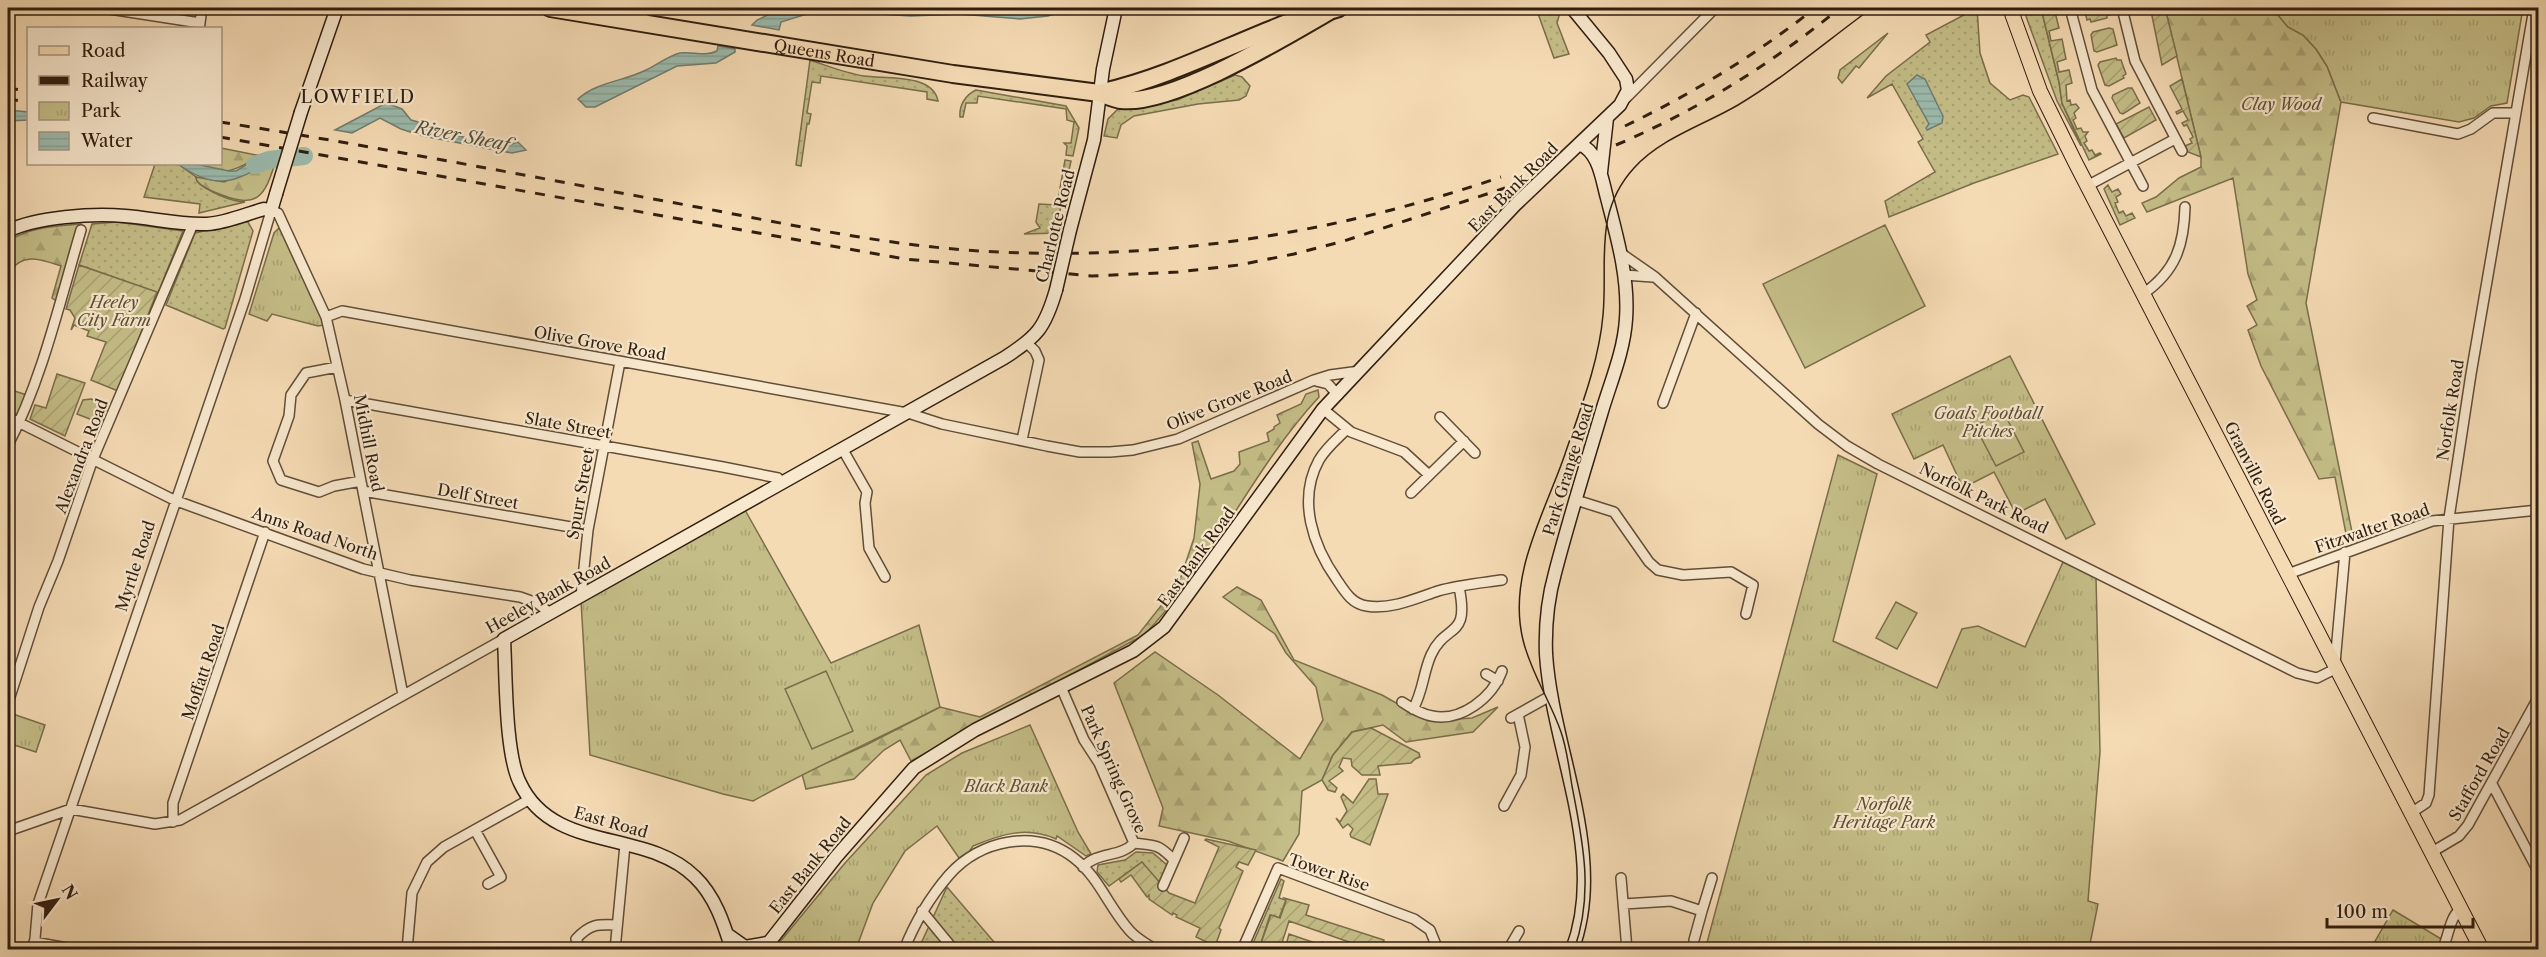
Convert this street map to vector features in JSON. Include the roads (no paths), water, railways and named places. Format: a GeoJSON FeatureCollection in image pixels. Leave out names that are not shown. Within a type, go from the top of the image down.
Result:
{"type":"FeatureCollection","features":[{"type":"Feature","properties":{"kind":"highway","name":"Queens Road"},"geometry":{"type":"LineString","coordinates":[[550,8],[643,15],[730,38],[953,74],[1099,93],[1122,100],[1167,93],[1212,75],[1333,10]]}},
{"type":"Feature","properties":{"kind":"main road","name":"Granville Road"},"geometry":{"type":"LineString","coordinates":[[2010,8],[2040,91],[2087,186],[2482,950]]}},
{"type":"Feature","properties":{"kind":"street"},"geometry":{"type":"LineString","coordinates":[[103,8],[128,9],[199,26],[202,8]]}},
{"type":"Feature","properties":{"kind":"street","name":"Myrtle Road"},"geometry":{"type":"LineString","coordinates":[[34,946],[38,904],[174,500],[245,299],[301,112],[337,8]]}},
{"type":"Feature","properties":{"kind":"street","name":"Charlotte Road"},"geometry":{"type":"LineString","coordinates":[[1027,343],[1048,317],[1056,290],[1094,140],[1099,93],[1116,8]]}},
{"type":"Feature","properties":{"kind":"street"},"geometry":{"type":"LineString","coordinates":[[1572,8],[1609,53],[1628,84],[1627,95],[1620,105]]}},
{"type":"Feature","properties":{"kind":"street"},"geometry":{"type":"LineString","coordinates":[[1620,105],[1715,8]]}},
{"type":"Feature","properties":{"kind":"street"},"geometry":{"type":"LineString","coordinates":[[2070,8],[2092,90],[2143,186]]}},
{"type":"Feature","properties":{"kind":"street"},"geometry":{"type":"LineString","coordinates":[[2122,8],[2135,61],[2182,151]]}},
{"type":"Feature","properties":{"kind":"street","name":"Norfolk Road"},"geometry":{"type":"LineString","coordinates":[[2411,813],[2426,803],[2429,795],[2449,518],[2534,8]]}},
{"type":"Feature","properties":{"kind":"street"},"geometry":{"type":"LineString","coordinates":[[1620,71],[1632,78],[1645,78]]}},
{"type":"Feature","properties":{"kind":"street","name":"East Bank Road"},"geometry":{"type":"LineString","coordinates":[[1606,119],[1621,88],[1620,71]]}},
{"type":"Feature","properties":{"kind":"street","name":"East Bank Road"},"geometry":{"type":"LineString","coordinates":[[765,946],[836,857],[914,768],[975,730],[1133,651],[1164,627],[1323,409],[1515,206],[1620,105]]}},
{"type":"Feature","properties":{"kind":"street"},"geometry":{"type":"LineString","coordinates":[[2373,118],[2458,134],[2478,125],[2493,113],[2515,113]]}},
{"type":"Feature","properties":{"kind":"street"},"geometry":{"type":"LineString","coordinates":[[1600,173],[1606,119]]}},
{"type":"Feature","properties":{"kind":"street"},"geometry":{"type":"LineString","coordinates":[[2087,186],[2175,139]]}},
{"type":"Feature","properties":{"kind":"street"},"geometry":{"type":"LineString","coordinates":[[1579,144],[1589,150],[1600,173],[1622,254]]}},
{"type":"Feature","properties":{"kind":"street"},"geometry":{"type":"LineString","coordinates":[[2143,294],[2161,280],[2174,263],[2184,234],[2185,207]]}},
{"type":"Feature","properties":{"kind":"street"},"geometry":{"type":"LineString","coordinates":[[8,231],[51,220],[95,216],[122,215],[193,224],[220,221],[264,208],[271,211]]}},
{"type":"Feature","properties":{"kind":"street","name":"Midhill Road"},"geometry":{"type":"LineString","coordinates":[[271,211],[278,213],[326,317],[380,572],[402,695]]}},
{"type":"Feature","properties":{"kind":"street","name":"Alexandra Road"},"geometry":{"type":"LineString","coordinates":[[8,703],[39,607],[93,459],[193,224]]}},
{"type":"Feature","properties":{"kind":"street"},"geometry":{"type":"LineString","coordinates":[[8,446],[20,422],[53,326],[81,230]]}},
{"type":"Feature","properties":{"kind":"street","name":"Park Grange Road"},"geometry":{"type":"LineString","coordinates":[[1572,950],[1581,911],[1582,862],[1577,820],[1546,654],[1549,602],[1554,576],[1576,500],[1618,364],[1626,319],[1622,254]]}},
{"type":"Feature","properties":{"kind":"street","name":"Norfolk Park Road"},"geometry":{"type":"LineString","coordinates":[[1622,254],[1655,277],[1818,424],[1847,446],[1878,464],[2304,676],[2317,678],[2336,666]]}},
{"type":"Feature","properties":{"kind":"street"},"geometry":{"type":"LineString","coordinates":[[1624,274],[1655,277]]}},
{"type":"Feature","properties":{"kind":"street","name":"Olive Grove Road"},"geometry":{"type":"LineString","coordinates":[[326,317],[342,311],[620,363],[908,413],[942,424],[1080,452],[1133,450],[1178,439],[1314,380],[1330,375],[1360,371]]}},
{"type":"Feature","properties":{"kind":"street"},"geometry":{"type":"LineString","coordinates":[[1663,403],[1696,313]]}},
{"type":"Feature","properties":{"kind":"street"},"geometry":{"type":"LineString","coordinates":[[1023,440],[1039,360],[1035,351],[1027,343]]}},
{"type":"Feature","properties":{"kind":"street","name":"Heeley Bank Road"},"geometry":{"type":"LineString","coordinates":[[71,809],[155,824],[173,822],[202,808],[843,450],[1027,343]]}},
{"type":"Feature","properties":{"kind":"street","name":"Spurr Street"},"geometry":{"type":"LineString","coordinates":[[581,596],[588,530],[620,363]]}},
{"type":"Feature","properties":{"kind":"street"},"geometry":{"type":"LineString","coordinates":[[337,367],[306,373],[291,395],[289,416],[273,461],[281,480],[319,492],[334,486],[362,486]]}},
{"type":"Feature","properties":{"kind":"street","name":"Olive Grove Road"},"geometry":{"type":"LineString","coordinates":[[1314,380],[1328,384],[1338,395]]}},
{"type":"Feature","properties":{"kind":"street","name":"Slate Street"},"geometry":{"type":"LineString","coordinates":[[345,400],[745,471],[778,478],[782,483]]}},
{"type":"Feature","properties":{"kind":"street"},"geometry":{"type":"LineString","coordinates":[[871,406],[882,414],[883,419],[879,429]]}},
{"type":"Feature","properties":{"kind":"street"},"geometry":{"type":"LineString","coordinates":[[1323,409],[1347,429],[1365,439],[1392,446],[1404,452],[1429,475]]}},
{"type":"Feature","properties":{"kind":"street","name":"Anns Road North"},"geometry":{"type":"LineString","coordinates":[[8,417],[174,500],[363,569],[410,580],[520,597],[537,603],[550,613]]}},
{"type":"Feature","properties":{"kind":"street"},"geometry":{"type":"LineString","coordinates":[[1440,417],[1475,453]]}},
{"type":"Feature","properties":{"kind":"street"},"geometry":{"type":"LineString","coordinates":[[1347,429],[1319,460],[1314,473],[1310,499],[1311,528],[1321,555],[1356,603],[1380,606],[1459,587],[1502,580]]}},
{"type":"Feature","properties":{"kind":"street"},"geometry":{"type":"LineString","coordinates":[[1411,493],[1464,441]]}},
{"type":"Feature","properties":{"kind":"street"},"geometry":{"type":"LineString","coordinates":[[843,450],[867,492],[865,503],[869,548],[885,577]]}},
{"type":"Feature","properties":{"kind":"street","name":"Delf Street"},"geometry":{"type":"LineString","coordinates":[[362,486],[588,530]]}},
{"type":"Feature","properties":{"kind":"street"},"geometry":{"type":"LineString","coordinates":[[1576,500],[1614,512],[1649,562],[1658,570],[1683,575],[1737,573],[1753,585],[1746,614]]}},
{"type":"Feature","properties":{"kind":"street","name":"Fitzwalter Road"},"geometry":{"type":"LineString","coordinates":[[2288,574],[2432,520],[2538,510]]}},
{"type":"Feature","properties":{"kind":"street","name":"Moffatt Road"},"geometry":{"type":"LineString","coordinates":[[173,822],[173,803],[265,532]]}},
{"type":"Feature","properties":{"kind":"street"},"geometry":{"type":"LineString","coordinates":[[2336,666],[2344,552]]}},
{"type":"Feature","properties":{"kind":"street"},"geometry":{"type":"LineString","coordinates":[[1413,709],[1420,697],[1431,654],[1438,644],[1455,630],[1462,615],[1459,587]]}},
{"type":"Feature","properties":{"kind":"street","name":"East Road"},"geometry":{"type":"LineString","coordinates":[[504,639],[513,762],[519,781],[530,799],[542,813],[563,826],[663,855],[690,872],[710,895],[732,950]]}},
{"type":"Feature","properties":{"kind":"street"},"geometry":{"type":"LineString","coordinates":[[1402,702],[1434,717],[1458,714],[1475,705],[1500,676],[1486,674]]}},
{"type":"Feature","properties":{"kind":"street","name":"Park Spring Grove"},"geometry":{"type":"LineString","coordinates":[[1060,687],[1084,740],[1110,786],[1117,809],[1134,843],[1127,850],[1095,857],[1083,867]]}},
{"type":"Feature","properties":{"kind":"street"},"geometry":{"type":"LineString","coordinates":[[1504,806],[1521,775],[1525,747],[1514,716],[1552,695]]}},
{"type":"Feature","properties":{"kind":"street","name":"Stafford Road"},"geometry":{"type":"LineString","coordinates":[[2432,852],[2454,840],[2463,832],[2537,704]]}},
{"type":"Feature","properties":{"kind":"street"},"geometry":{"type":"LineString","coordinates":[[2492,784],[2538,871]]}},
{"type":"Feature","properties":{"kind":"street"},"geometry":{"type":"LineString","coordinates":[[407,950],[412,893],[424,866],[444,847],[530,799]]}},
{"type":"Feature","properties":{"kind":"street"},"geometry":{"type":"LineString","coordinates":[[8,831],[71,809]]}},
{"type":"Feature","properties":{"kind":"street"},"geometry":{"type":"LineString","coordinates":[[475,830],[501,877],[488,884]]}},
{"type":"Feature","properties":{"kind":"street"},"geometry":{"type":"LineString","coordinates":[[1163,886],[1184,838]]}},
{"type":"Feature","properties":{"kind":"street"},"geometry":{"type":"LineString","coordinates":[[904,950],[922,911],[949,874],[965,860],[1005,843],[1036,841],[1064,852],[1083,867],[1100,887],[1131,933],[1156,950]]}},
{"type":"Feature","properties":{"kind":"street"},"geometry":{"type":"LineString","coordinates":[[1134,843],[1150,843],[1162,848],[1174,860]]}},
{"type":"Feature","properties":{"kind":"street"},"geometry":{"type":"LineString","coordinates":[[615,950],[625,845]]}},
{"type":"Feature","properties":{"kind":"street","name":"Tower Rise"},"geometry":{"type":"LineString","coordinates":[[1242,950],[1278,868],[1414,919],[1430,930],[1438,950]]}},
{"type":"Feature","properties":{"kind":"street"},"geometry":{"type":"LineString","coordinates":[[1621,878],[1628,950]]}},
{"type":"Feature","properties":{"kind":"street"},"geometry":{"type":"LineString","coordinates":[[1694,940],[1712,878]]}},
{"type":"Feature","properties":{"kind":"street"},"geometry":{"type":"LineString","coordinates":[[1624,904],[1671,901],[1702,911]]}},
{"type":"Feature","properties":{"kind":"street"},"geometry":{"type":"LineString","coordinates":[[2442,950],[2448,938],[2453,916],[2460,909]]}},
{"type":"Feature","properties":{"kind":"street"},"geometry":{"type":"LineString","coordinates":[[922,911],[954,950]]}},
{"type":"Feature","properties":{"kind":"street"},"geometry":{"type":"LineString","coordinates":[[581,950],[576,939],[583,931],[597,924],[617,925]]}},
{"type":"Feature","properties":{"kind":"street"},"geometry":{"type":"LineString","coordinates":[[1508,950],[1519,931]]}},
{"type":"Feature","properties":{"kind":"street"},"geometry":{"type":"LineString","coordinates":[[727,934],[745,946],[765,946]]}},
{"type":"Feature","properties":{"kind":"street"},"geometry":{"type":"LineString","coordinates":[[34,946],[78,950]]}},
{"type":"Feature","properties":{"kind":"street"},"geometry":{"type":"LineString","coordinates":[[1453,950],[1461,950]]}},
{"type":"Feature","properties":{"kind":"water"},"geometry":{"type":"Polygon","coordinates":[[[783,8],[1071,8],[1048,16],[1020,19],[959,14],[911,16],[847,12],[810,13],[781,22],[779,30],[752,25],[757,20],[783,8]]]}},
{"type":"Feature","properties":{"kind":"water"},"geometry":{"type":"Polygon","coordinates":[[[718,46],[735,49],[735,52],[716,63],[677,66],[595,107],[586,107],[578,99],[593,89],[638,74],[676,54],[712,53],[717,51],[718,46]]]}},
{"type":"Feature","properties":{"kind":"water"},"geometry":{"type":"Polygon","coordinates":[[[1917,75],[1925,79],[1943,116],[1942,123],[1927,130],[1929,124],[1907,84],[1917,75]]]}},
{"type":"Feature","properties":{"kind":"water"},"geometry":{"type":"Polygon","coordinates":[[[386,103],[402,109],[411,120],[429,125],[441,133],[509,145],[518,142],[526,150],[512,153],[423,136],[401,129],[380,118],[352,133],[335,130],[386,103]]]}},
{"type":"Feature","properties":{"kind":"water"},"geometry":{"type":"Polygon","coordinates":[[[8,110],[27,112],[27,120],[8,121],[8,110]]]}},
{"type":"Feature","properties":{"kind":"water"},"geometry":{"type":"Polygon","coordinates":[[[278,155],[275,163],[223,181],[207,179],[180,165],[200,165],[236,171],[261,156],[278,155]]]}},
{"type":"Feature","properties":{"kind":"waterway","name":"River Sheaf"},"geometry":{"type":"LineString","coordinates":[[255,165],[269,160],[304,156]]}},
{"type":"Feature","properties":{"kind":"tram line"},"geometry":{"type":"LineString","coordinates":[[1574,950],[1584,909],[1585,868],[1580,827],[1563,738],[1526,652],[1519,616],[1520,592],[1530,545],[1577,420],[1601,333],[1607,220],[1621,185],[1634,168],[1657,148],[1755,94],[1872,8]]}},
{"type":"Feature","properties":{"kind":"railway"},"geometry":{"type":"LineString","coordinates":[[1625,126],[1675,101],[1723,72],[1815,8]]}},
{"type":"Feature","properties":{"kind":"railway"},"geometry":{"type":"LineString","coordinates":[[1616,145],[1676,117],[1733,84],[1814,29],[1840,8]]}},
{"type":"Feature","properties":{"kind":"railway"},"geometry":{"type":"LineString","coordinates":[[8,88],[27,91]]}},
{"type":"Feature","properties":{"kind":"railway"},"geometry":{"type":"LineString","coordinates":[[8,99],[27,102]]}},
{"type":"Feature","properties":{"kind":"railway"},"geometry":{"type":"LineString","coordinates":[[222,122],[399,152],[848,235],[924,246],[1000,252],[1128,251],[1254,238],[1379,213],[1501,177]]}},
{"type":"Feature","properties":{"kind":"railway"},"geometry":{"type":"LineString","coordinates":[[222,137],[905,259],[1092,276],[1178,272],[1239,265],[1294,254],[1344,241],[1505,188]]}},
{"type":"Feature","properties":{"kind":"district","name":"LOWFIELD"},"geometry":{"type":"Point","coordinates":[358,97]}},
{"type":"Feature","properties":{"kind":"park label","name":"Clay Wood"},"geometry":{"type":"Point","coordinates":[2281,104]}},
{"type":"Feature","properties":{"kind":"park label","name":"Heeley City Farm"},"geometry":{"type":"Point","coordinates":[114,311]}},
{"type":"Feature","properties":{"kind":"park label","name":"Goals Football Pitches"},"geometry":{"type":"Point","coordinates":[1988,422]}},
{"type":"Feature","properties":{"kind":"park label","name":"Black Bank"},"geometry":{"type":"Point","coordinates":[1006,786]}},
{"type":"Feature","properties":{"kind":"park label","name":"Norfolk Heritage Park"},"geometry":{"type":"Point","coordinates":[1884,813]}}]}
